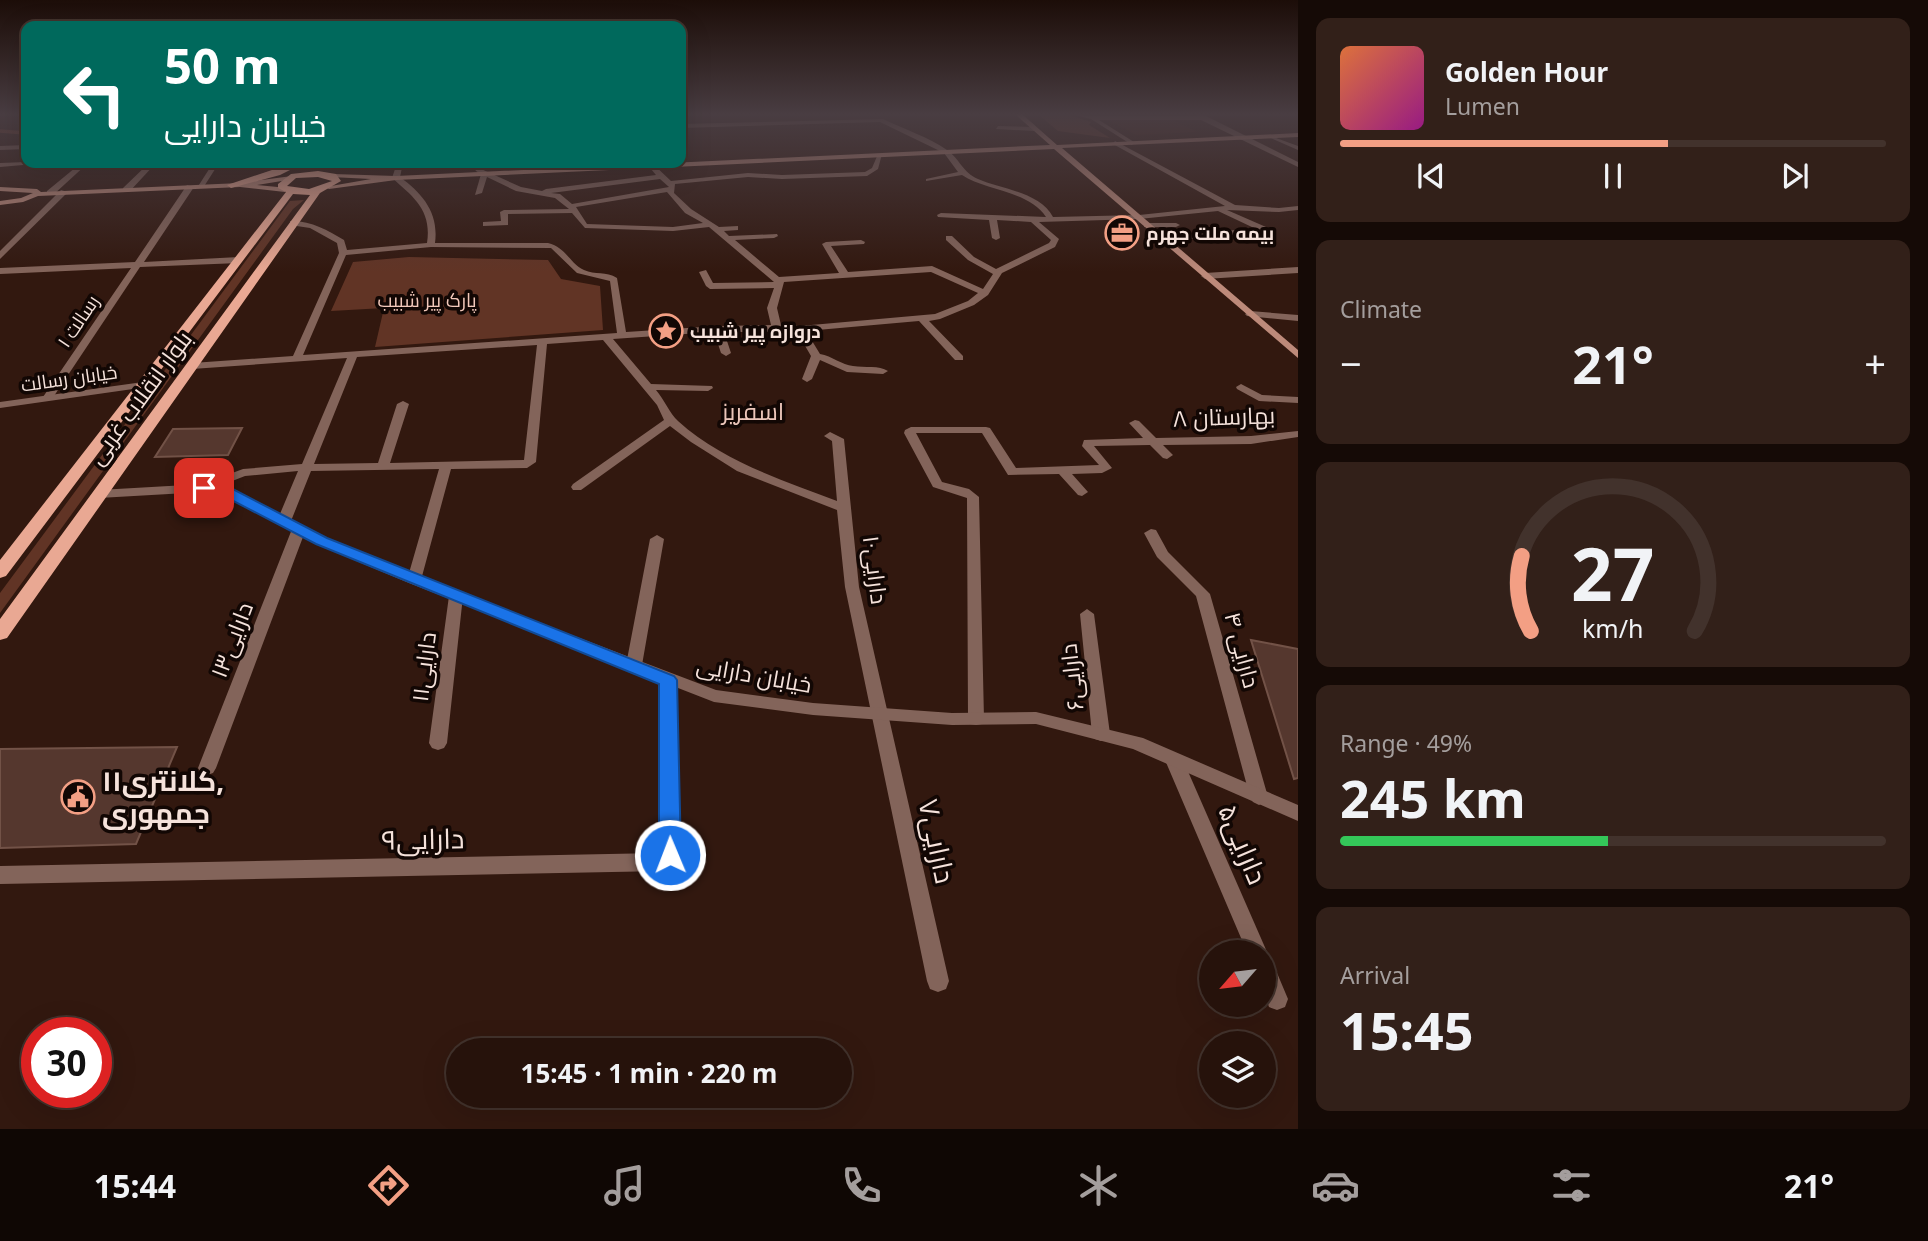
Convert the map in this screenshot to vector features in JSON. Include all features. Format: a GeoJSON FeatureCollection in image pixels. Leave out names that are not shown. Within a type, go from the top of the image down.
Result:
{"type":"FeatureCollection","features":[{"type":"Feature","properties":{"kind":"main road"},"geometry":{"type":"LineString","coordinates":[[1079,167],[1298,355]]}},
{"type":"Feature","properties":{"kind":"main road"},"geometry":{"type":"LineString","coordinates":[[235,185],[288,168]]}},
{"type":"Feature","properties":{"kind":"main road","name":"بلوار انقلاب غربی"},"geometry":{"type":"LineString","coordinates":[[0,572],[239,260],[302,168]]}},
{"type":"Feature","properties":{"kind":"main road"},"geometry":{"type":"LineString","coordinates":[[330,176],[333,168]]}},
{"type":"Feature","properties":{"kind":"main road"},"geometry":{"type":"LineString","coordinates":[[235,185],[291,184],[330,176],[396,178],[577,168]]}},
{"type":"Feature","properties":{"kind":"main road","name":"بلوار انقلاب غربی"},"geometry":{"type":"LineString","coordinates":[[0,633],[293,223],[323,189],[337,181],[330,176]]}},
{"type":"Feature","properties":{"kind":"main road"},"geometry":{"type":"LineString","coordinates":[[0,203],[23,200],[37,194],[64,192],[291,184],[323,189],[396,178]]}},
{"type":"Feature","properties":{"kind":"main road"},"geometry":{"type":"LineString","coordinates":[[0,189],[32,189],[37,191],[37,194]]}},
{"type":"Feature","properties":{"kind":"street"},"geometry":{"type":"LineString","coordinates":[[477,168],[519,189],[541,191],[748,175],[782,177],[867,174],[875,167]]}},
{"type":"Feature","properties":{"kind":"street"},"geometry":{"type":"LineString","coordinates":[[958,167],[963,173],[1029,199],[1047,212],[1050,218]]}},
{"type":"Feature","properties":{"kind":"street"},"geometry":{"type":"LineString","coordinates":[[1157,167],[1233,207]]}},
{"type":"Feature","properties":{"kind":"street"},"geometry":{"type":"LineString","coordinates":[[50,193],[79,168]]}},
{"type":"Feature","properties":{"kind":"street"},"geometry":{"type":"LineString","coordinates":[[126,190],[148,168]]}},
{"type":"Feature","properties":{"kind":"street"},"geometry":{"type":"LineString","coordinates":[[200,186],[213,168]]}},
{"type":"Feature","properties":{"kind":"street"},"geometry":{"type":"LineString","coordinates":[[399,168],[396,178],[418,192],[435,230],[432,244]]}},
{"type":"Feature","properties":{"kind":"street"},"geometry":{"type":"LineString","coordinates":[[654,168],[667,183],[678,202],[728,239],[779,283]]}},
{"type":"Feature","properties":{"kind":"street"},"geometry":{"type":"LineString","coordinates":[[478,193],[485,173]]}},
{"type":"Feature","properties":{"kind":"street"},"geometry":{"type":"LineString","coordinates":[[928,180],[963,173]]}},
{"type":"Feature","properties":{"kind":"street"},"geometry":{"type":"LineString","coordinates":[[486,223],[505,223],[504,212],[572,209],[667,183]]}},
{"type":"Feature","properties":{"kind":"street","name":"رسالت ۱"},"geometry":{"type":"LineString","coordinates":[[48,397],[190,187]]}},
{"type":"Feature","properties":{"kind":"street"},"geometry":{"type":"LineString","coordinates":[[541,191],[557,196],[585,226],[651,229],[735,228]]}},
{"type":"Feature","properties":{"kind":"street"},"geometry":{"type":"LineString","coordinates":[[0,256],[64,192]]}},
{"type":"Feature","properties":{"kind":"street"},"geometry":{"type":"LineString","coordinates":[[941,215],[1034,220],[1139,217],[1233,207],[1279,210],[1298,208]]}},
{"type":"Feature","properties":{"kind":"street"},"geometry":{"type":"LineString","coordinates":[[1164,240],[1263,229],[1217,209]]}},
{"type":"Feature","properties":{"kind":"street"},"geometry":{"type":"LineString","coordinates":[[1279,210],[1298,219]]}},
{"type":"Feature","properties":{"kind":"street"},"geometry":{"type":"LineString","coordinates":[[993,219],[996,238]]}},
{"type":"Feature","properties":{"kind":"street"},"geometry":{"type":"LineString","coordinates":[[192,366],[718,329],[796,329],[922,319],[957,310],[985,293],[998,273],[1052,245],[1055,239],[1034,220]]}},
{"type":"Feature","properties":{"kind":"street"},"geometry":{"type":"LineString","coordinates":[[293,223],[312,224],[319,228],[341,242],[343,253],[297,358]]}},
{"type":"Feature","properties":{"kind":"street"},"geometry":{"type":"LineString","coordinates":[[1147,225],[1176,225]]}},
{"type":"Feature","properties":{"kind":"street"},"geometry":{"type":"LineString","coordinates":[[651,229],[657,242]]}},
{"type":"Feature","properties":{"kind":"street"},"geometry":{"type":"LineString","coordinates":[[728,239],[774,236]]}},
{"type":"Feature","properties":{"kind":"street"},"geometry":{"type":"LineString","coordinates":[[948,239],[985,268],[998,273]]}},
{"type":"Feature","properties":{"kind":"street"},"geometry":{"type":"LineString","coordinates":[[845,275],[826,244],[861,242]]}},
{"type":"Feature","properties":{"kind":"street"},"geometry":{"type":"LineString","coordinates":[[343,253],[432,244],[558,248],[581,271],[607,275],[614,280],[622,336]]}},
{"type":"Feature","properties":{"kind":"street"},"geometry":{"type":"LineString","coordinates":[[0,271],[239,260]]}},
{"type":"Feature","properties":{"kind":"street"},"geometry":{"type":"LineString","coordinates":[[703,272],[710,286],[934,270],[985,293]]}},
{"type":"Feature","properties":{"kind":"street"},"geometry":{"type":"LineString","coordinates":[[1205,276],[1298,270]]}},
{"type":"Feature","properties":{"kind":"street"},"geometry":{"type":"LineString","coordinates":[[777,328],[772,308],[779,283]]}},
{"type":"Feature","properties":{"kind":"street"},"geometry":{"type":"LineString","coordinates":[[1250,314],[1298,318]]}},
{"type":"Feature","properties":{"kind":"street"},"geometry":{"type":"LineString","coordinates":[[922,319],[959,358]]}},
{"type":"Feature","properties":{"kind":"street"},"geometry":{"type":"LineString","coordinates":[[718,329],[726,354]]}},
{"type":"Feature","properties":{"kind":"street"},"geometry":{"type":"LineString","coordinates":[[796,329],[816,356],[827,358],[847,369],[883,371]]}},
{"type":"Feature","properties":{"kind":"street"},"geometry":{"type":"LineString","coordinates":[[606,337],[662,404],[670,421],[695,440],[741,468],[843,508]]}},
{"type":"Feature","properties":{"kind":"street"},"geometry":{"type":"LineString","coordinates":[[204,488],[243,473],[306,468],[519,465],[530,462],[542,341]]}},
{"type":"Feature","properties":{"kind":"street"},"geometry":{"type":"LineString","coordinates":[[284,521],[354,354]]}},
{"type":"Feature","properties":{"kind":"street"},"geometry":{"type":"LineString","coordinates":[[807,379],[816,356]]}},
{"type":"Feature","properties":{"kind":"street","name":"خیابان رسالت"},"geometry":{"type":"LineString","coordinates":[[0,405],[143,385]]}},
{"type":"Feature","properties":{"kind":"street"},"geometry":{"type":"LineString","coordinates":[[648,387],[708,388]]}},
{"type":"Feature","properties":{"kind":"street"},"geometry":{"type":"LineString","coordinates":[[1241,387],[1259,398],[1298,400]]}},
{"type":"Feature","properties":{"kind":"street"},"geometry":{"type":"LineString","coordinates":[[383,466],[402,404]]}},
{"type":"Feature","properties":{"kind":"street"},"geometry":{"type":"LineString","coordinates":[[576,487],[670,421]]}},
{"type":"Feature","properties":{"kind":"street"},"geometry":{"type":"LineString","coordinates":[[1135,423],[1167,456]]}},
{"type":"Feature","properties":{"kind":"street"},"geometry":{"type":"LineString","coordinates":[[976,719],[973,498],[967,492],[944,489],[937,484],[910,432],[915,429],[986,430],[1012,471],[1063,471],[1082,492]]}},
{"type":"Feature","properties":{"kind":"street","name":"بهارستان ۸"},"geometry":{"type":"LineString","coordinates":[[1063,471],[1106,468],[1088,443],[1251,440],[1298,434]]}},
{"type":"Feature","properties":{"kind":"street","name":"دارایی۱۰"},"geometry":{"type":"LineString","coordinates":[[830,436],[838,439],[852,587],[867,663],[882,714]]}},
{"type":"Feature","properties":{"kind":"street"},"geometry":{"type":"LineString","coordinates":[[414,580],[446,465]]}},
{"type":"Feature","properties":{"kind":"street","name":"خیابان دارایی"},"geometry":{"type":"LineString","coordinates":[[99,495],[204,488],[223,490],[299,529],[414,580],[713,696],[813,709],[882,714],[1036,719],[1138,743],[1298,813]]}},
{"type":"Feature","properties":{"kind":"street","name":"دارایی۱۳"},"geometry":{"type":"LineString","coordinates":[[207,768],[299,529]]}},
{"type":"Feature","properties":{"kind":"street","name":"دارایی ۴"},"geometry":{"type":"LineString","coordinates":[[1150,533],[1162,554],[1203,594],[1259,797]]}},
{"type":"Feature","properties":{"kind":"street"},"geometry":{"type":"LineString","coordinates":[[634,665],[657,539]]}},
{"type":"Feature","properties":{"kind":"street","name":"دارایی۱۱"},"geometry":{"type":"LineString","coordinates":[[438,743],[456,596]]}},
{"type":"Feature","properties":{"kind":"street","name":"دارایی۶"},"geometry":{"type":"LineString","coordinates":[[1087,614],[1101,734]]}},
{"type":"Feature","properties":{"kind":"street","name":"دارایی۹"},"geometry":{"type":"LineString","coordinates":[[0,875],[664,863],[670,855],[668,680]]}},
{"type":"Feature","properties":{"kind":"street","name":"دارایی۷"},"geometry":{"type":"LineString","coordinates":[[882,714],[938,981]]}},
{"type":"Feature","properties":{"kind":"street","name":"دارایی۵"},"geometry":{"type":"LineString","coordinates":[[1174,760],[1251,940]]}},
{"type":"Feature","properties":{"kind":"green space"},"geometry":{"type":"Polygon","coordinates":[[[304,200],[293,209],[0,613],[0,593],[290,201],[304,200]]]}},
{"type":"Feature","properties":{"kind":"green space","name":"پارک پیر شبیب"},"geometry":{"type":"Polygon","coordinates":[[[409,257],[548,260],[561,279],[600,286],[603,330],[375,347],[384,308],[331,311],[353,262],[409,257]]]}},
{"type":"Feature","properties":{"kind":"building"},"geometry":{"type":"Polygon","coordinates":[[[242,428],[228,455],[155,457],[173,429],[242,428]]]}},
{"type":"Feature","properties":{"kind":"building"},"geometry":{"type":"Polygon","coordinates":[[[1251,640],[1298,649],[1298,778],[1294,779],[1251,640]]]}},
{"type":"Feature","properties":{"kind":"building","name":"کلانتری۱۱, جمهوری"},"geometry":{"type":"Polygon","coordinates":[[[177,747],[136,844],[0,848],[0,749],[177,747]]]}},
{"type":"Feature","properties":{"kind":"place","name":"بیمه ملت جهرم"},"geometry":{"type":"Point","coordinates":[1122,233]}},
{"type":"Feature","properties":{"kind":"place","name":"دروازه پیر شبیب"},"geometry":{"type":"Point","coordinates":[666,331]}},
{"type":"Feature","properties":{"kind":"place","name":"کلانتری۱۱, جمهوری"},"geometry":{"type":"Point","coordinates":[78,797]}},
{"type":"Feature","properties":{"kind":"district","name":"اسفریز"},"geometry":{"type":"Point","coordinates":[753,412]}},
{"type":"Feature","properties":{"kind":"route"},"geometry":{"type":"LineString","coordinates":[[204,488],[223,490],[321,541],[668,680],[670,855]]}}]}
